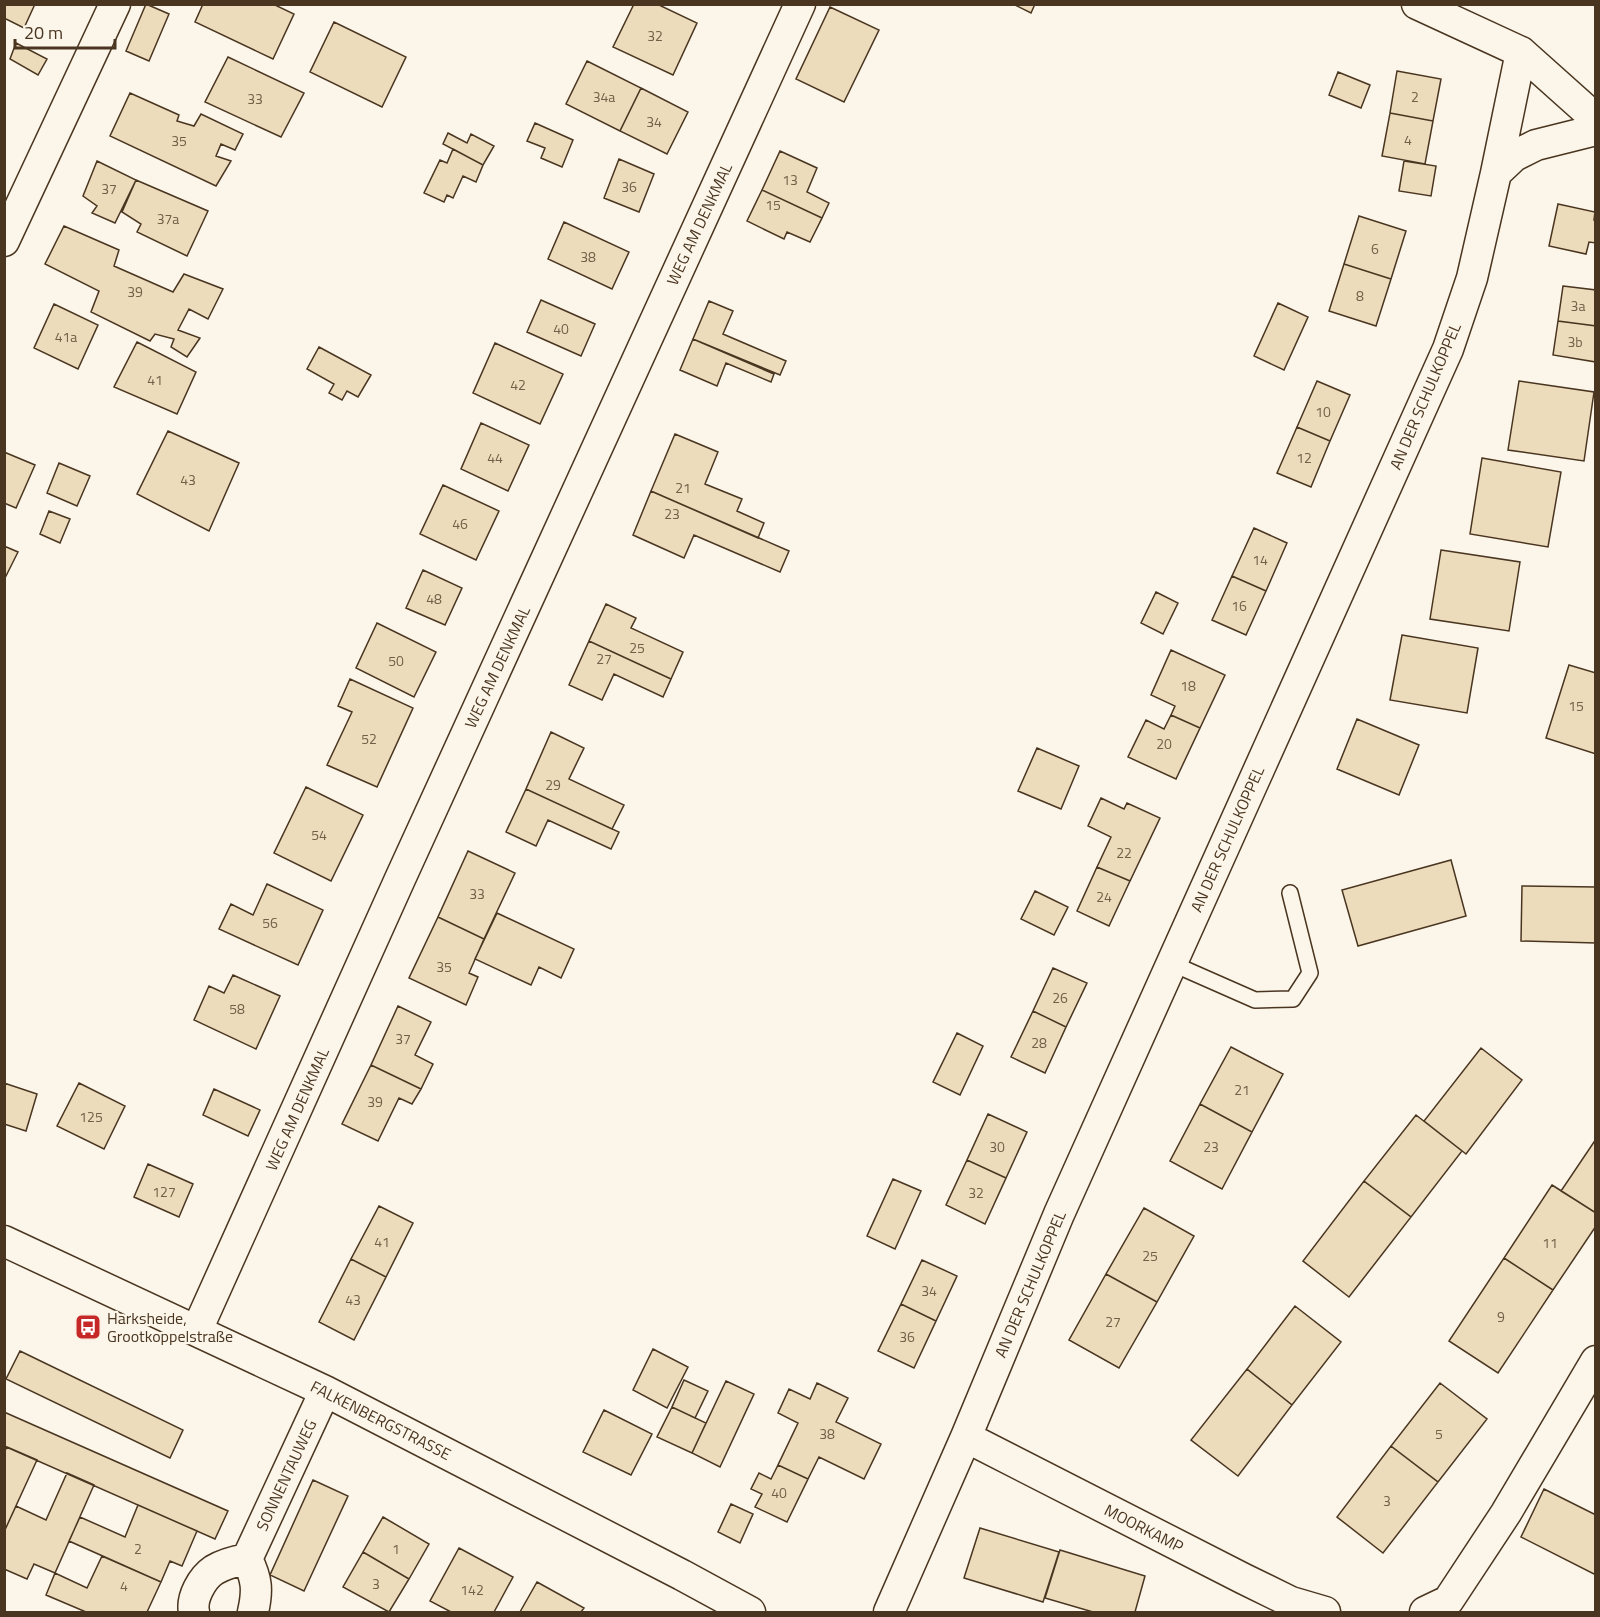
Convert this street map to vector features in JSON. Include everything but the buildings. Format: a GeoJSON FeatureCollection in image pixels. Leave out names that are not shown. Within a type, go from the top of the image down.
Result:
{"type":"FeatureCollection","features":[{"type":"Feature","properties":{"kind":"street"},"geometry":{"type":"LineString","coordinates":[[4,241],[115,4]]}},
{"type":"Feature","properties":{"kind":"street","name":"WEG AM DENKMAL"},"geometry":{"type":"LineString","coordinates":[[197,1330],[400,879],[800,4]]}},
{"type":"Feature","properties":{"kind":"street"},"geometry":{"type":"LineString","coordinates":[[1417,4],[1521,52],[1596,119]]}},
{"type":"Feature","properties":{"kind":"street","name":"AN DER SCHULKOPPEL"},"geometry":{"type":"LineString","coordinates":[[889,1612],[966,1437],[1059,1214],[1448,349],[1472,278],[1521,52]]}},
{"type":"Feature","properties":{"kind":"street"},"geometry":{"type":"LineString","coordinates":[[1496,173],[1514,156],[1536,145],[1596,130]]}},
{"type":"Feature","properties":{"kind":"street","name":"FALKENBERGSTRASSE"},"geometry":{"type":"LineString","coordinates":[[4,1241],[325,1390],[750,1612]]}},
{"type":"Feature","properties":{"kind":"street"},"geometry":{"type":"LineString","coordinates":[[1425,1612],[1448,1601],[1506,1514],[1596,1361]]}},
{"type":"Feature","properties":{"kind":"street","name":"SONNENTAUWEG"},"geometry":{"type":"LineString","coordinates":[[247,1559],[325,1390]]}},
{"type":"Feature","properties":{"kind":"street","name":"MOORKAMP"},"geometry":{"type":"LineString","coordinates":[[966,1437],[1281,1597],[1324,1612]]}},
{"type":"Feature","properties":{"kind":"street"},"geometry":{"type":"LineString","coordinates":[[194,1612],[196,1592],[212,1571],[247,1559],[255,1575],[257,1595],[253,1612]]}},
{"type":"Feature","properties":{"kind":"lane"},"geometry":{"type":"LineString","coordinates":[[1172,963],[1255,1000],[1293,999],[1310,973],[1290,893]]}},
{"type":"Feature","properties":{"kind":"place","name":"Harksheide, Grootkoppelstraße"},"geometry":{"type":"Point","coordinates":[88,1327]}}]}
